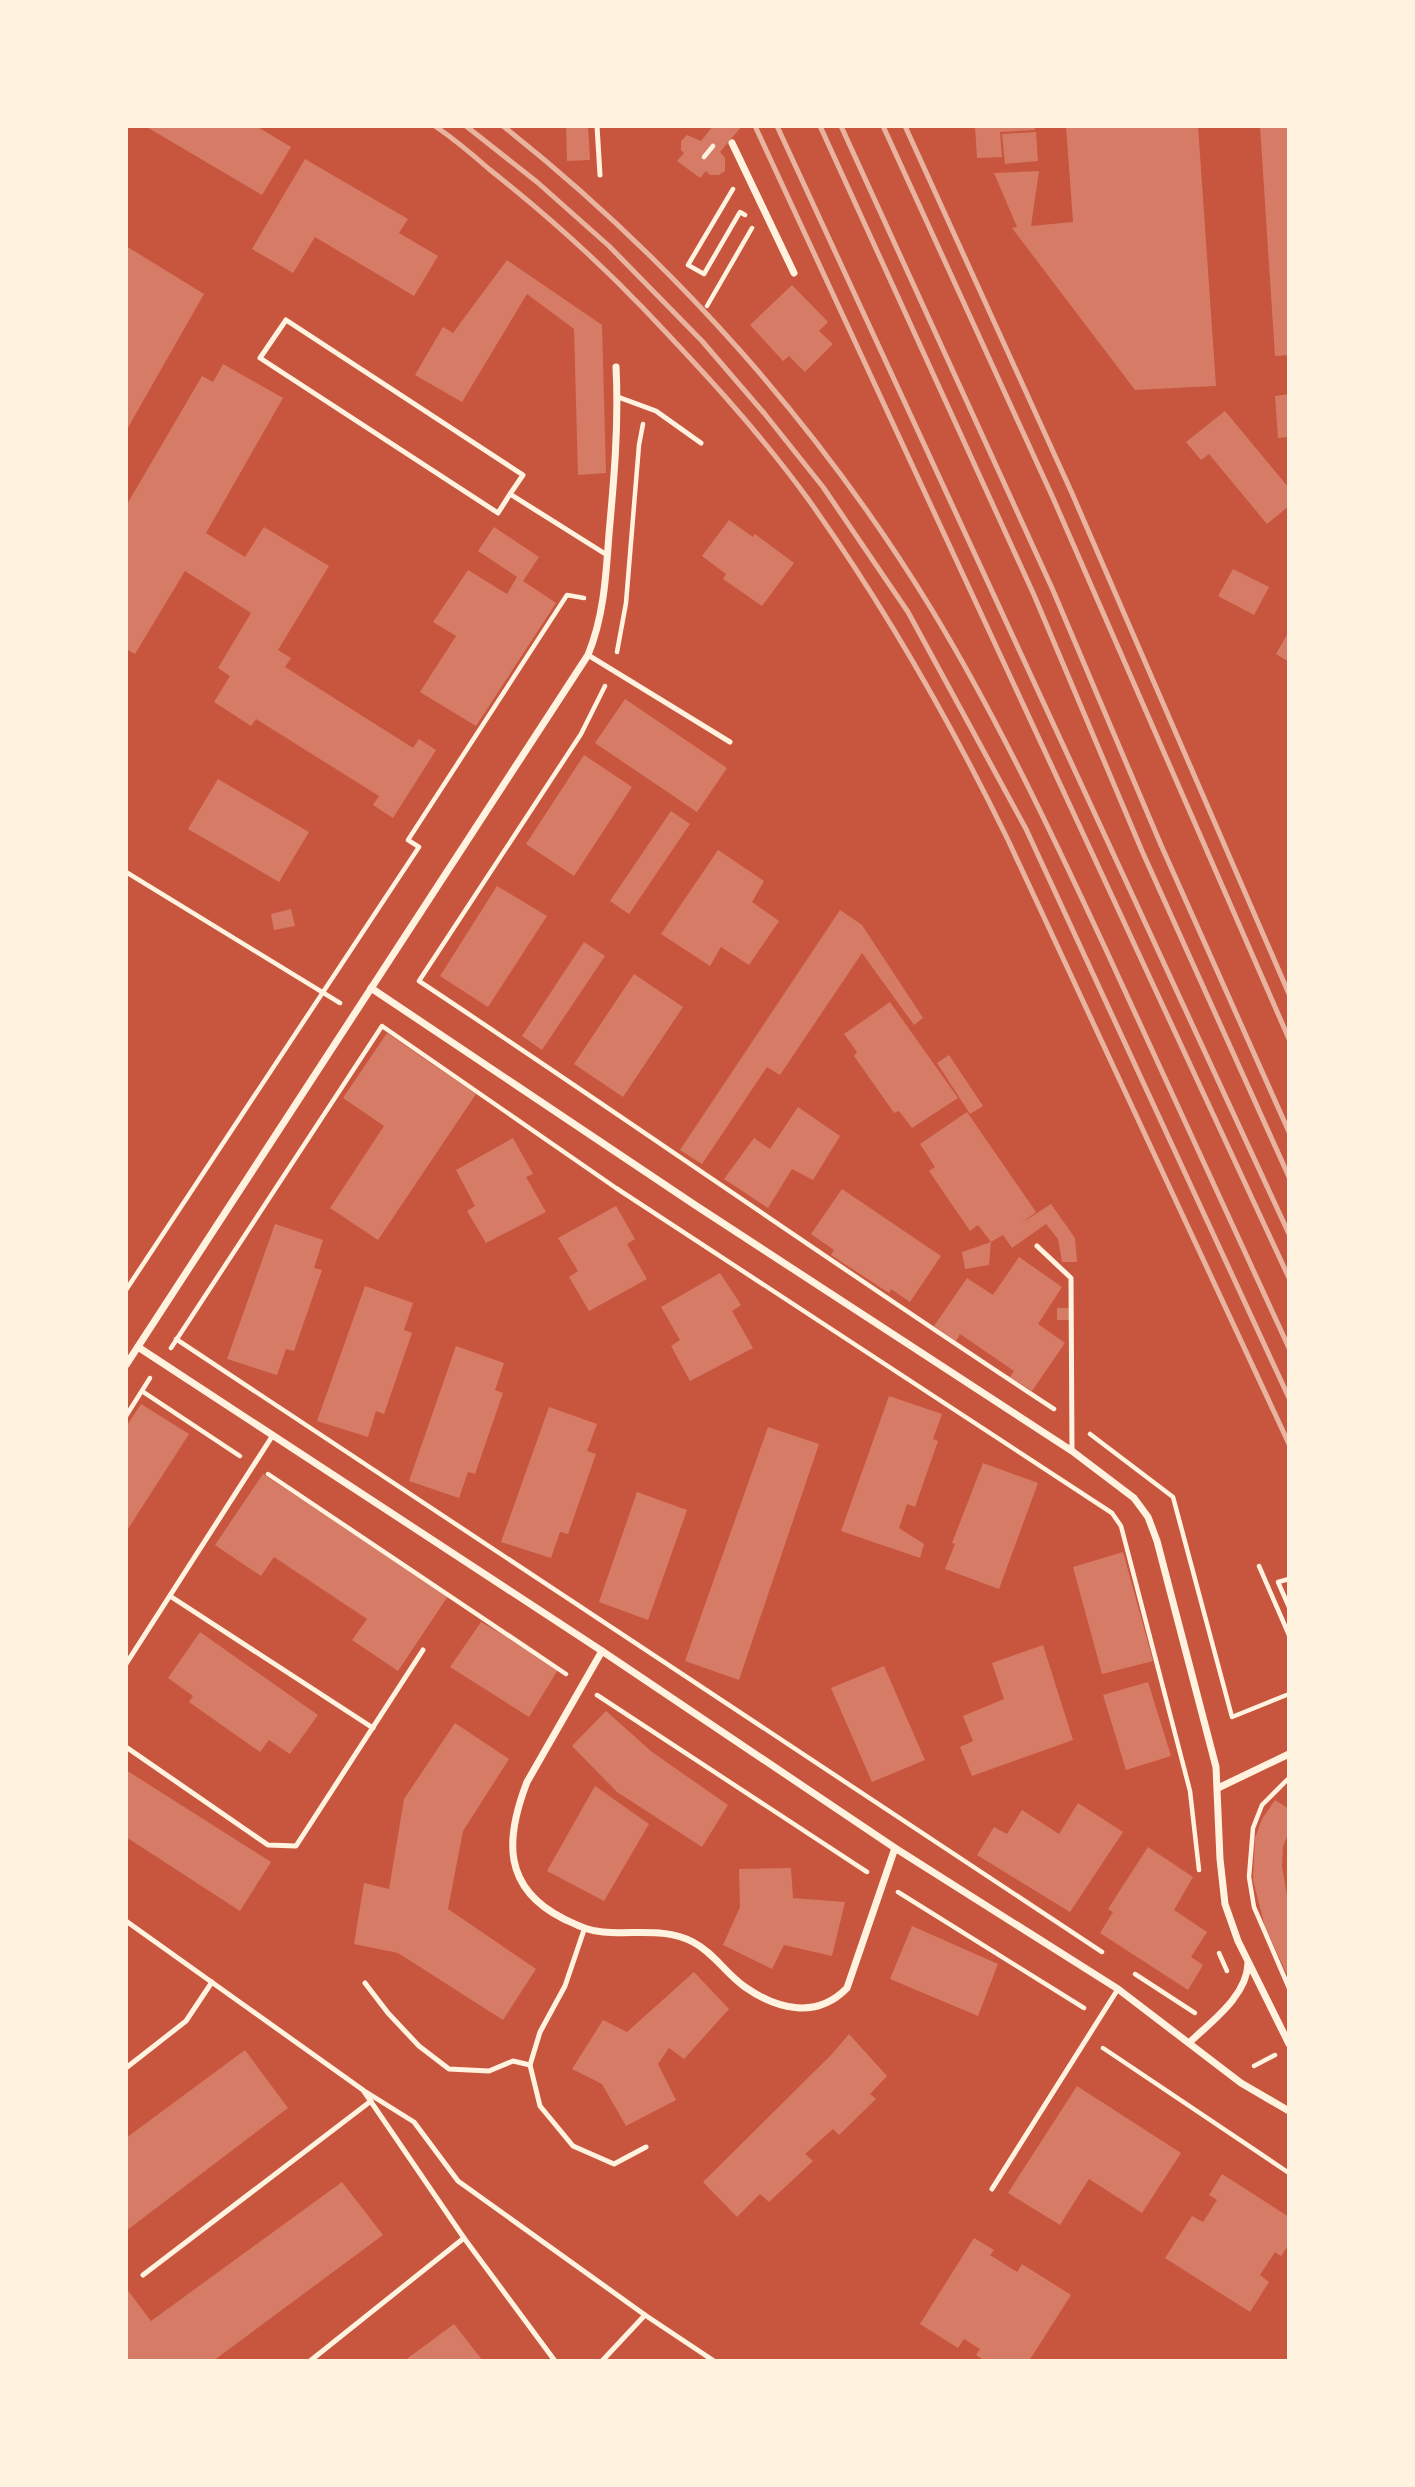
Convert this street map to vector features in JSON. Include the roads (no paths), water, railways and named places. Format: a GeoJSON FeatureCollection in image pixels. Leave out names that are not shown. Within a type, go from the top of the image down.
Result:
{"type":"FeatureCollection","features":[{"type":"Feature","properties":{"kind":"street"},"geometry":{"type":"LineString","coordinates":[[732,143],[794,273]]}},
{"type":"Feature","properties":{"kind":"street"},"geometry":{"type":"LineString","coordinates":[[126,1365],[588,655],[600,622],[603,601],[615,476],[618,397],[616,367]]}},
{"type":"Feature","properties":{"kind":"street"},"geometry":{"type":"LineString","coordinates":[[371,988],[1072,1451],[1134,1498],[1148,1517],[1157,1541],[1212,1747],[1218,1788],[1222,1890],[1230,1920],[1289,2044]]}},
{"type":"Feature","properties":{"kind":"street"},"geometry":{"type":"LineString","coordinates":[[138,1347],[895,1847],[1118,1989],[1241,2083],[1289,2111]]}},
{"type":"Feature","properties":{"kind":"street"},"geometry":{"type":"LineString","coordinates":[[602,1651],[527,1782],[519,1805],[514,1832],[514,1862],[521,1885],[550,1912],[584,1930],[619,1933],[644,1931],[691,1940],[709,1952],[746,1987],[790,2008],[811,2009],[828,2003],[847,1988],[895,1847]]}},
{"type":"Feature","properties":{"kind":"street"},"geometry":{"type":"LineString","coordinates":[[1218,1788],[1289,1754]]}},
{"type":"Feature","properties":{"kind":"street"},"geometry":{"type":"LineString","coordinates":[[1189,2042],[1242,1987],[1248,1971],[1248,1958]]}},
{"type":"Feature","properties":{"kind":"lane"},"geometry":{"type":"LineString","coordinates":[[597,126],[600,175]]}},
{"type":"Feature","properties":{"kind":"lane"},"geometry":{"type":"LineString","coordinates":[[286,320],[523,475],[510,494],[498,513],[260,358],[286,320]]}},
{"type":"Feature","properties":{"kind":"lane"},"geometry":{"type":"LineString","coordinates":[[618,397],[656,411],[701,443]]}},
{"type":"Feature","properties":{"kind":"lane"},"geometry":{"type":"LineString","coordinates":[[510,494],[607,555]]}},
{"type":"Feature","properties":{"kind":"lane"},"geometry":{"type":"LineString","coordinates":[[588,655],[730,742]]}},
{"type":"Feature","properties":{"kind":"lane"},"geometry":{"type":"LineString","coordinates":[[1037,1246],[1071,1278],[1072,1451]]}},
{"type":"Feature","properties":{"kind":"lane"},"geometry":{"type":"LineString","coordinates":[[126,1664],[273,1435]]}},
{"type":"Feature","properties":{"kind":"lane"},"geometry":{"type":"LineString","coordinates":[[170,1596],[373,1728]]}},
{"type":"Feature","properties":{"kind":"lane"},"geometry":{"type":"LineString","coordinates":[[126,1747],[268,1845],[296,1846],[423,1650]]}},
{"type":"Feature","properties":{"kind":"lane"},"geometry":{"type":"LineString","coordinates":[[126,1921],[363,2090],[414,2122],[457,2181],[714,2361]]}},
{"type":"Feature","properties":{"kind":"lane"},"geometry":{"type":"LineString","coordinates":[[584,1930],[565,1986],[540,2032],[530,2065],[540,2106],[573,2146],[614,2164],[646,2147]]}},
{"type":"Feature","properties":{"kind":"lane"},"geometry":{"type":"LineString","coordinates":[[126,2068],[186,2021],[212,1982]]}},
{"type":"Feature","properties":{"kind":"lane"},"geometry":{"type":"LineString","coordinates":[[365,1983],[387,2013],[419,2046],[449,2069],[489,2071],[513,2061],[530,2065]]}},
{"type":"Feature","properties":{"kind":"lane"},"geometry":{"type":"LineString","coordinates":[[992,2189],[1118,1989]]}},
{"type":"Feature","properties":{"kind":"lane"},"geometry":{"type":"LineString","coordinates":[[363,2090],[464,2238],[555,2361]]}},
{"type":"Feature","properties":{"kind":"lane"},"geometry":{"type":"LineString","coordinates":[[143,2275],[371,2101]]}},
{"type":"Feature","properties":{"kind":"lane"},"geometry":{"type":"LineString","coordinates":[[310,2361],[464,2238]]}},
{"type":"Feature","properties":{"kind":"lane"},"geometry":{"type":"LineString","coordinates":[[602,2361],[645,2315]]}},
{"type":"Feature","properties":{"kind":"railway"},"geometry":{"type":"LineString","coordinates":[[435,126],[568,235],[664,330],[769,448],[864,581],[940,708],[1008,840],[1289,1444]]}},
{"type":"Feature","properties":{"kind":"railway"},"geometry":{"type":"LineString","coordinates":[[466,126],[537,182],[609,246],[702,341],[823,487],[908,612],[1026,829],[1289,1398]]}},
{"type":"Feature","properties":{"kind":"railway"},"geometry":{"type":"LineString","coordinates":[[503,126],[626,232],[739,349],[792,411],[841,476],[932,610],[980,693],[1024,778],[1289,1348]]}},
{"type":"Feature","properties":{"kind":"railway"},"geometry":{"type":"LineString","coordinates":[[755,126],[1289,1278]]}},
{"type":"Feature","properties":{"kind":"railway"},"geometry":{"type":"LineString","coordinates":[[777,126],[1289,1234]]}},
{"type":"Feature","properties":{"kind":"railway"},"geometry":{"type":"LineString","coordinates":[[820,126],[1034,595],[1142,851],[1289,1177]]}},
{"type":"Feature","properties":{"kind":"railway"},"geometry":{"type":"LineString","coordinates":[[841,126],[1052,588],[1161,845],[1289,1132]]}},
{"type":"Feature","properties":{"kind":"railway"},"geometry":{"type":"LineString","coordinates":[[883,126],[1053,498],[1289,1039]]}},
{"type":"Feature","properties":{"kind":"railway"},"geometry":{"type":"LineString","coordinates":[[905,126],[1071,491],[1289,994]]}}]}
